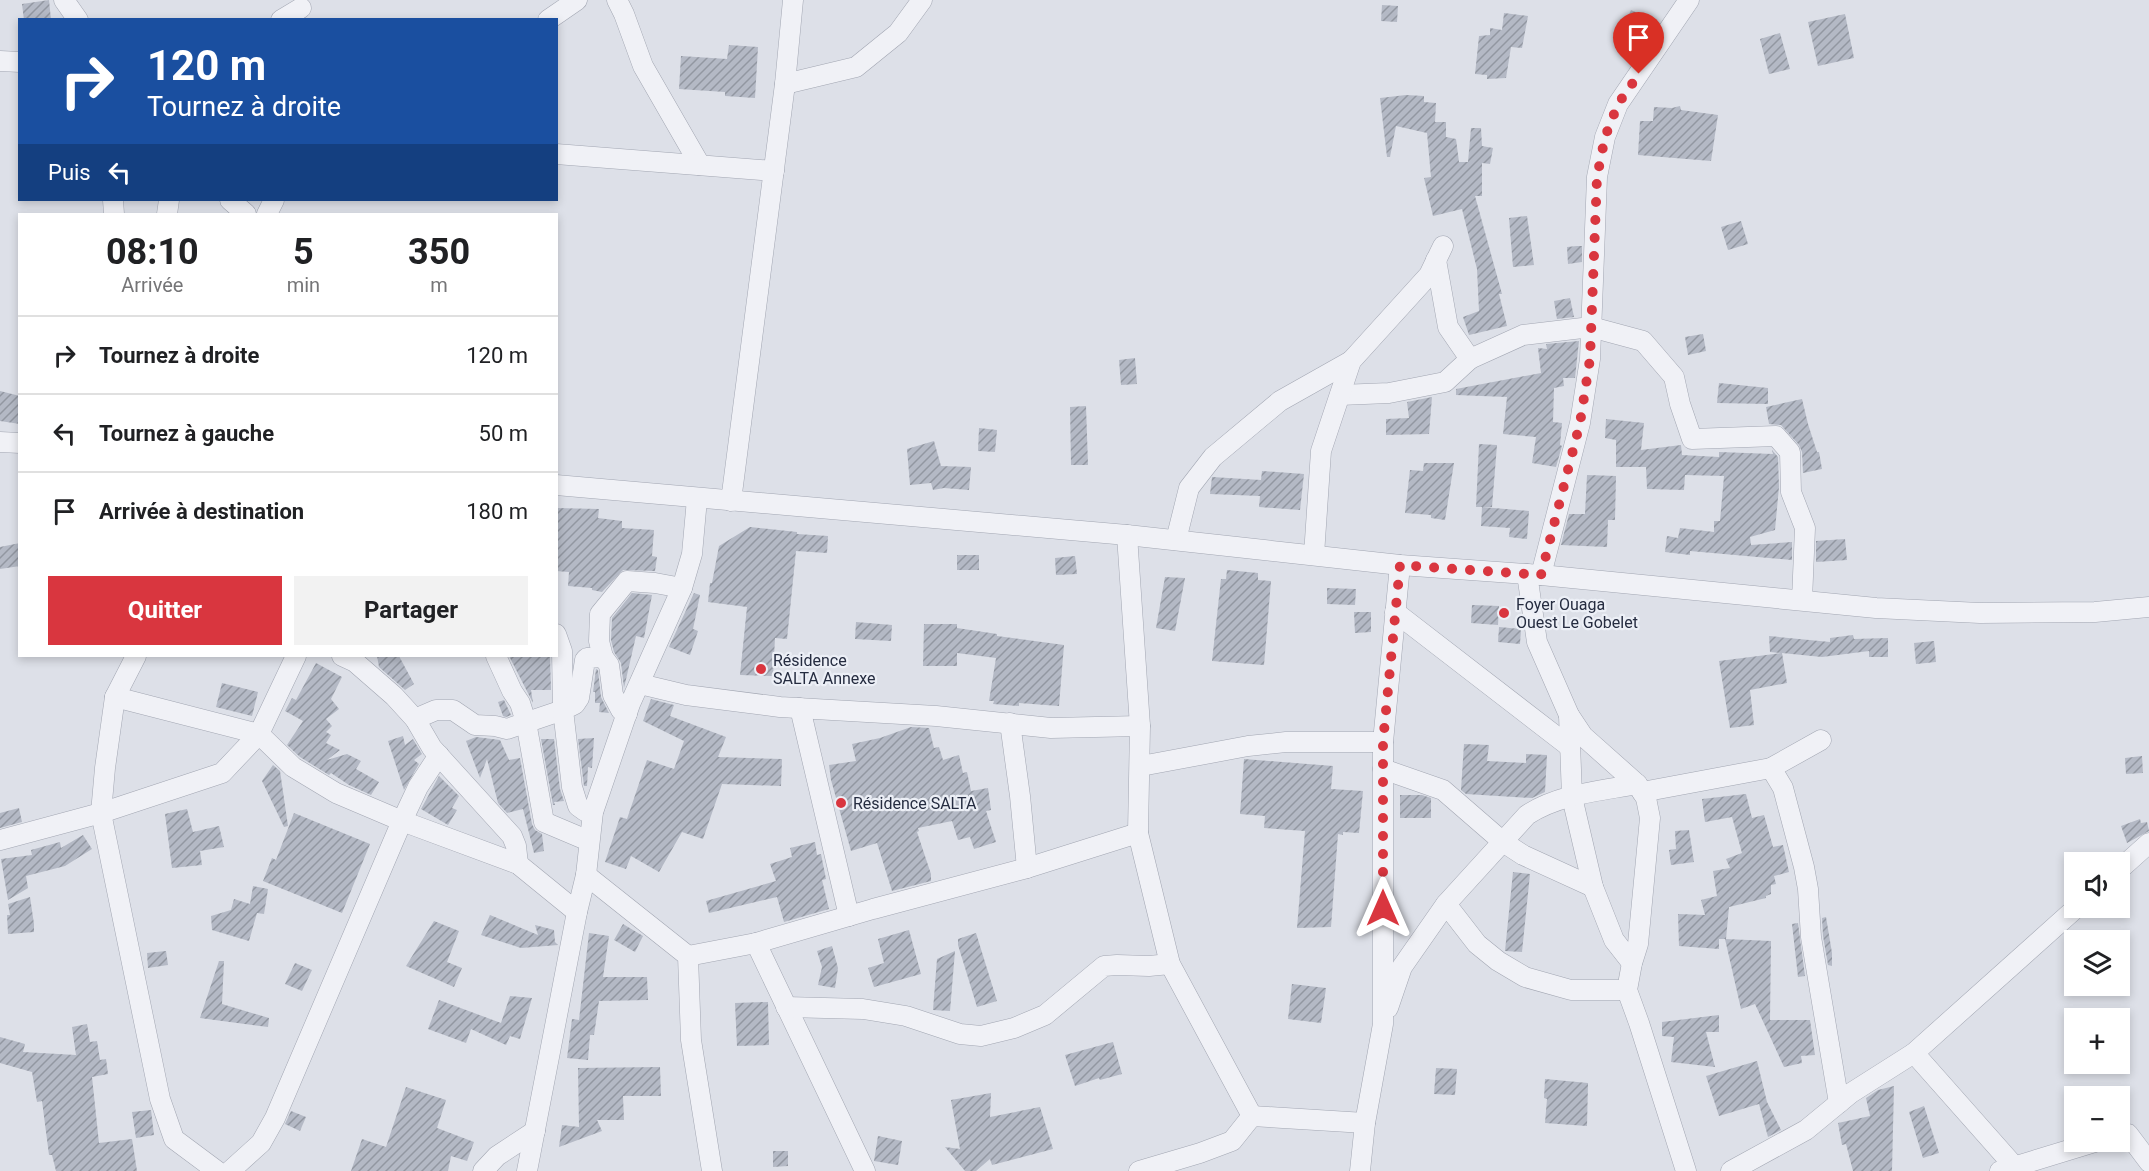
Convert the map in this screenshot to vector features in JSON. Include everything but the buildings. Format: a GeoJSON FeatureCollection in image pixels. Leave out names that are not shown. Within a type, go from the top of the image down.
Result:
{"type":"FeatureCollection","features":[{"type":"Feature","properties":{"kind":"street"},"geometry":{"type":"LineString","coordinates":[[64,0],[77,18]]}},
{"type":"Feature","properties":{"kind":"street"},"geometry":{"type":"LineString","coordinates":[[551,18],[577,0]]}},
{"type":"Feature","properties":{"kind":"street"},"geometry":{"type":"LineString","coordinates":[[617,0],[643,66],[700,165]]}},
{"type":"Feature","properties":{"kind":"street"},"geometry":{"type":"LineString","coordinates":[[731,501],[794,0]]}},
{"type":"Feature","properties":{"kind":"street"},"geometry":{"type":"LineString","coordinates":[[785,84],[856,67],[898,33],[922,0]]}},
{"type":"Feature","properties":{"kind":"street"},"geometry":{"type":"LineString","coordinates":[[1686,1171],[1640,1023],[1627,990],[1638,944],[1650,818],[1646,798],[1640,788],[1583,736],[1569,715],[1537,642],[1534,575],[1580,423],[1590,359],[1597,177],[1605,137],[1618,104],[1689,0]]}},
{"type":"Feature","properties":{"kind":"street"},"geometry":{"type":"LineString","coordinates":[[285,18],[302,9]]}},
{"type":"Feature","properties":{"kind":"street"},"geometry":{"type":"LineString","coordinates":[[0,61],[18,62]]}},
{"type":"Feature","properties":{"kind":"street"},"geometry":{"type":"LineString","coordinates":[[558,154],[774,171]]}},
{"type":"Feature","properties":{"kind":"street"},"geometry":{"type":"LineString","coordinates":[[231,201],[245,213]]}},
{"type":"Feature","properties":{"kind":"street"},"geometry":{"type":"LineString","coordinates":[[1176,540],[1189,488],[1213,457],[1280,401],[1351,361],[1429,275],[1439,253],[1448,327],[1470,359]]}},
{"type":"Feature","properties":{"kind":"street"},"geometry":{"type":"LineString","coordinates":[[1340,395],[1389,393],[1445,382],[1470,359],[1523,335],[1591,327],[1644,341],[1674,377],[1680,405],[1692,439],[1776,436],[1790,452],[1791,492],[1805,528],[1802,600]]}},
{"type":"Feature","properties":{"kind":"street"},"geometry":{"type":"LineString","coordinates":[[1314,555],[1321,451],[1351,361]]}},
{"type":"Feature","properties":{"kind":"street"},"geometry":{"type":"LineString","coordinates":[[0,442],[18,443]]}},
{"type":"Feature","properties":{"kind":"street"},"geometry":{"type":"LineString","coordinates":[[558,485],[1127,535],[1400,565],[1534,575],[1876,608],[1980,613],[2095,612],[2149,607]]}},
{"type":"Feature","properties":{"kind":"street"},"geometry":{"type":"LineString","coordinates":[[527,1171],[586,875],[593,812],[627,714],[682,588],[692,554],[697,499]]}},
{"type":"Feature","properties":{"kind":"street"},"geometry":{"type":"LineString","coordinates":[[1127,535],[1140,726],[1138,833],[1170,964],[1252,1116]]}},
{"type":"Feature","properties":{"kind":"street"},"geometry":{"type":"LineString","coordinates":[[1383,1024],[1383,742],[1400,565]]}},
{"type":"Feature","properties":{"kind":"street"},"geometry":{"type":"LineString","coordinates":[[627,714],[621,710],[613,695],[609,665],[603,657],[599,641],[599,618],[625,582],[630,580],[682,588]]}},
{"type":"Feature","properties":{"kind":"street"},"geometry":{"type":"LineString","coordinates":[[1395,612],[1570,747]]}},
{"type":"Feature","properties":{"kind":"street"},"geometry":{"type":"LineString","coordinates":[[558,640],[562,651],[563,710],[572,787],[578,806],[585,811],[593,812]]}},
{"type":"Feature","properties":{"kind":"street"},"geometry":{"type":"LineString","coordinates":[[136,657],[116,697],[100,813],[160,1099],[174,1139],[217,1171]]}},
{"type":"Feature","properties":{"kind":"street"},"geometry":{"type":"LineString","coordinates":[[0,840],[100,813],[222,773],[260,734],[296,657]]}},
{"type":"Feature","properties":{"kind":"street"},"geometry":{"type":"LineString","coordinates":[[344,657],[355,662],[415,719],[439,755],[512,836],[516,846],[518,864]]}},
{"type":"Feature","properties":{"kind":"street"},"geometry":{"type":"LineString","coordinates":[[496,657],[520,704],[526,722],[544,822],[589,841]]}},
{"type":"Feature","properties":{"kind":"street"},"geometry":{"type":"LineString","coordinates":[[415,719],[436,710],[453,710],[476,725],[507,729],[575,704],[579,699],[585,660],[603,657]]}},
{"type":"Feature","properties":{"kind":"street"},"geometry":{"type":"LineString","coordinates":[[640,684],[686,695],[800,708],[936,716],[1051,728],[1140,726]]}},
{"type":"Feature","properties":{"kind":"street"},"geometry":{"type":"LineString","coordinates":[[116,697],[260,734],[293,767],[336,793],[402,821],[518,864],[577,912]]}},
{"type":"Feature","properties":{"kind":"street"},"geometry":{"type":"LineString","coordinates":[[800,708],[849,916]]}},
{"type":"Feature","properties":{"kind":"street"},"geometry":{"type":"LineString","coordinates":[[1569,715],[1572,797],[1593,887],[1614,940],[1632,963]]}},
{"type":"Feature","properties":{"kind":"street"},"geometry":{"type":"LineString","coordinates":[[1010,723],[1027,868]]}},
{"type":"Feature","properties":{"kind":"street"},"geometry":{"type":"LineString","coordinates":[[1360,1171],[1365,1123],[1383,1024],[1402,967],[1446,904],[1527,815],[1541,807],[1572,797],[1771,768],[1821,740]]}},
{"type":"Feature","properties":{"kind":"street"},"geometry":{"type":"LineString","coordinates":[[1141,766],[1248,746],[1286,742],[1383,742]]}},
{"type":"Feature","properties":{"kind":"street"},"geometry":{"type":"LineString","coordinates":[[230,1171],[261,1143],[275,1118],[402,821],[418,787],[439,755]]}},
{"type":"Feature","properties":{"kind":"street"},"geometry":{"type":"LineString","coordinates":[[1771,768],[1784,789],[1804,867],[1811,937],[1839,1103]]}},
{"type":"Feature","properties":{"kind":"street"},"geometry":{"type":"LineString","coordinates":[[1383,769],[1443,790],[1503,842],[1523,855],[1593,887]]}},
{"type":"Feature","properties":{"kind":"street"},"geometry":{"type":"LineString","coordinates":[[586,875],[688,956],[756,943],[1027,868],[1138,833]]}},
{"type":"Feature","properties":{"kind":"street"},"geometry":{"type":"LineString","coordinates":[[2130,860],[2149,843]]}},
{"type":"Feature","properties":{"kind":"street"},"geometry":{"type":"LineString","coordinates":[[1446,904],[1477,944],[1498,961],[1525,977],[1571,990],[1627,990]]}},
{"type":"Feature","properties":{"kind":"street"},"geometry":{"type":"LineString","coordinates":[[1731,1171],[1806,1130],[1839,1103],[1914,1053],[2065,918]]}},
{"type":"Feature","properties":{"kind":"street"},"geometry":{"type":"LineString","coordinates":[[756,943],[865,1171]]}},
{"type":"Feature","properties":{"kind":"street"},"geometry":{"type":"LineString","coordinates":[[688,956],[691,1040],[712,1171]]}},
{"type":"Feature","properties":{"kind":"street"},"geometry":{"type":"LineString","coordinates":[[786,1007],[863,1009],[906,1016],[960,1034],[981,1036],[1014,1028],[1046,1015],[1104,966],[1170,964]]}},
{"type":"Feature","properties":{"kind":"street"},"geometry":{"type":"LineString","coordinates":[[1914,1053],[2007,1168],[2064,1151]]}},
{"type":"Feature","properties":{"kind":"street"},"geometry":{"type":"LineString","coordinates":[[1252,1116],[1365,1123]]}},
{"type":"Feature","properties":{"kind":"street"},"geometry":{"type":"LineString","coordinates":[[1139,1171],[1232,1141],[1252,1116]]}},
{"type":"Feature","properties":{"kind":"street"},"geometry":{"type":"LineString","coordinates":[[483,1171],[497,1156],[535,1131]]}},
{"type":"Feature","properties":{"kind":"street"},"geometry":{"type":"LineString","coordinates":[[2130,1134],[2149,1133]]}},
{"type":"Feature","properties":{"kind":"street"},"geometry":{"type":"LineString","coordinates":[[2130,1142],[2149,1162]]}},
{"type":"Feature","properties":{"kind":"place","name":"Foyer Ouaga Ouest Le Gobelet"},"geometry":{"type":"Point","coordinates":[1504,613]}},
{"type":"Feature","properties":{"kind":"place","name":"Résidence SALTA Annexe"},"geometry":{"type":"Point","coordinates":[761,669]}},
{"type":"Feature","properties":{"kind":"place","name":"Résidence SALTA"},"geometry":{"type":"Point","coordinates":[841,803]}},
{"type":"Feature","properties":{"kind":"route"},"geometry":{"type":"LineString","coordinates":[[1383,908],[1383,742],[1400,565],[1541,575],[1580,423],[1590,359],[1597,177],[1605,137],[1618,104],[1639,74]]}}]}
